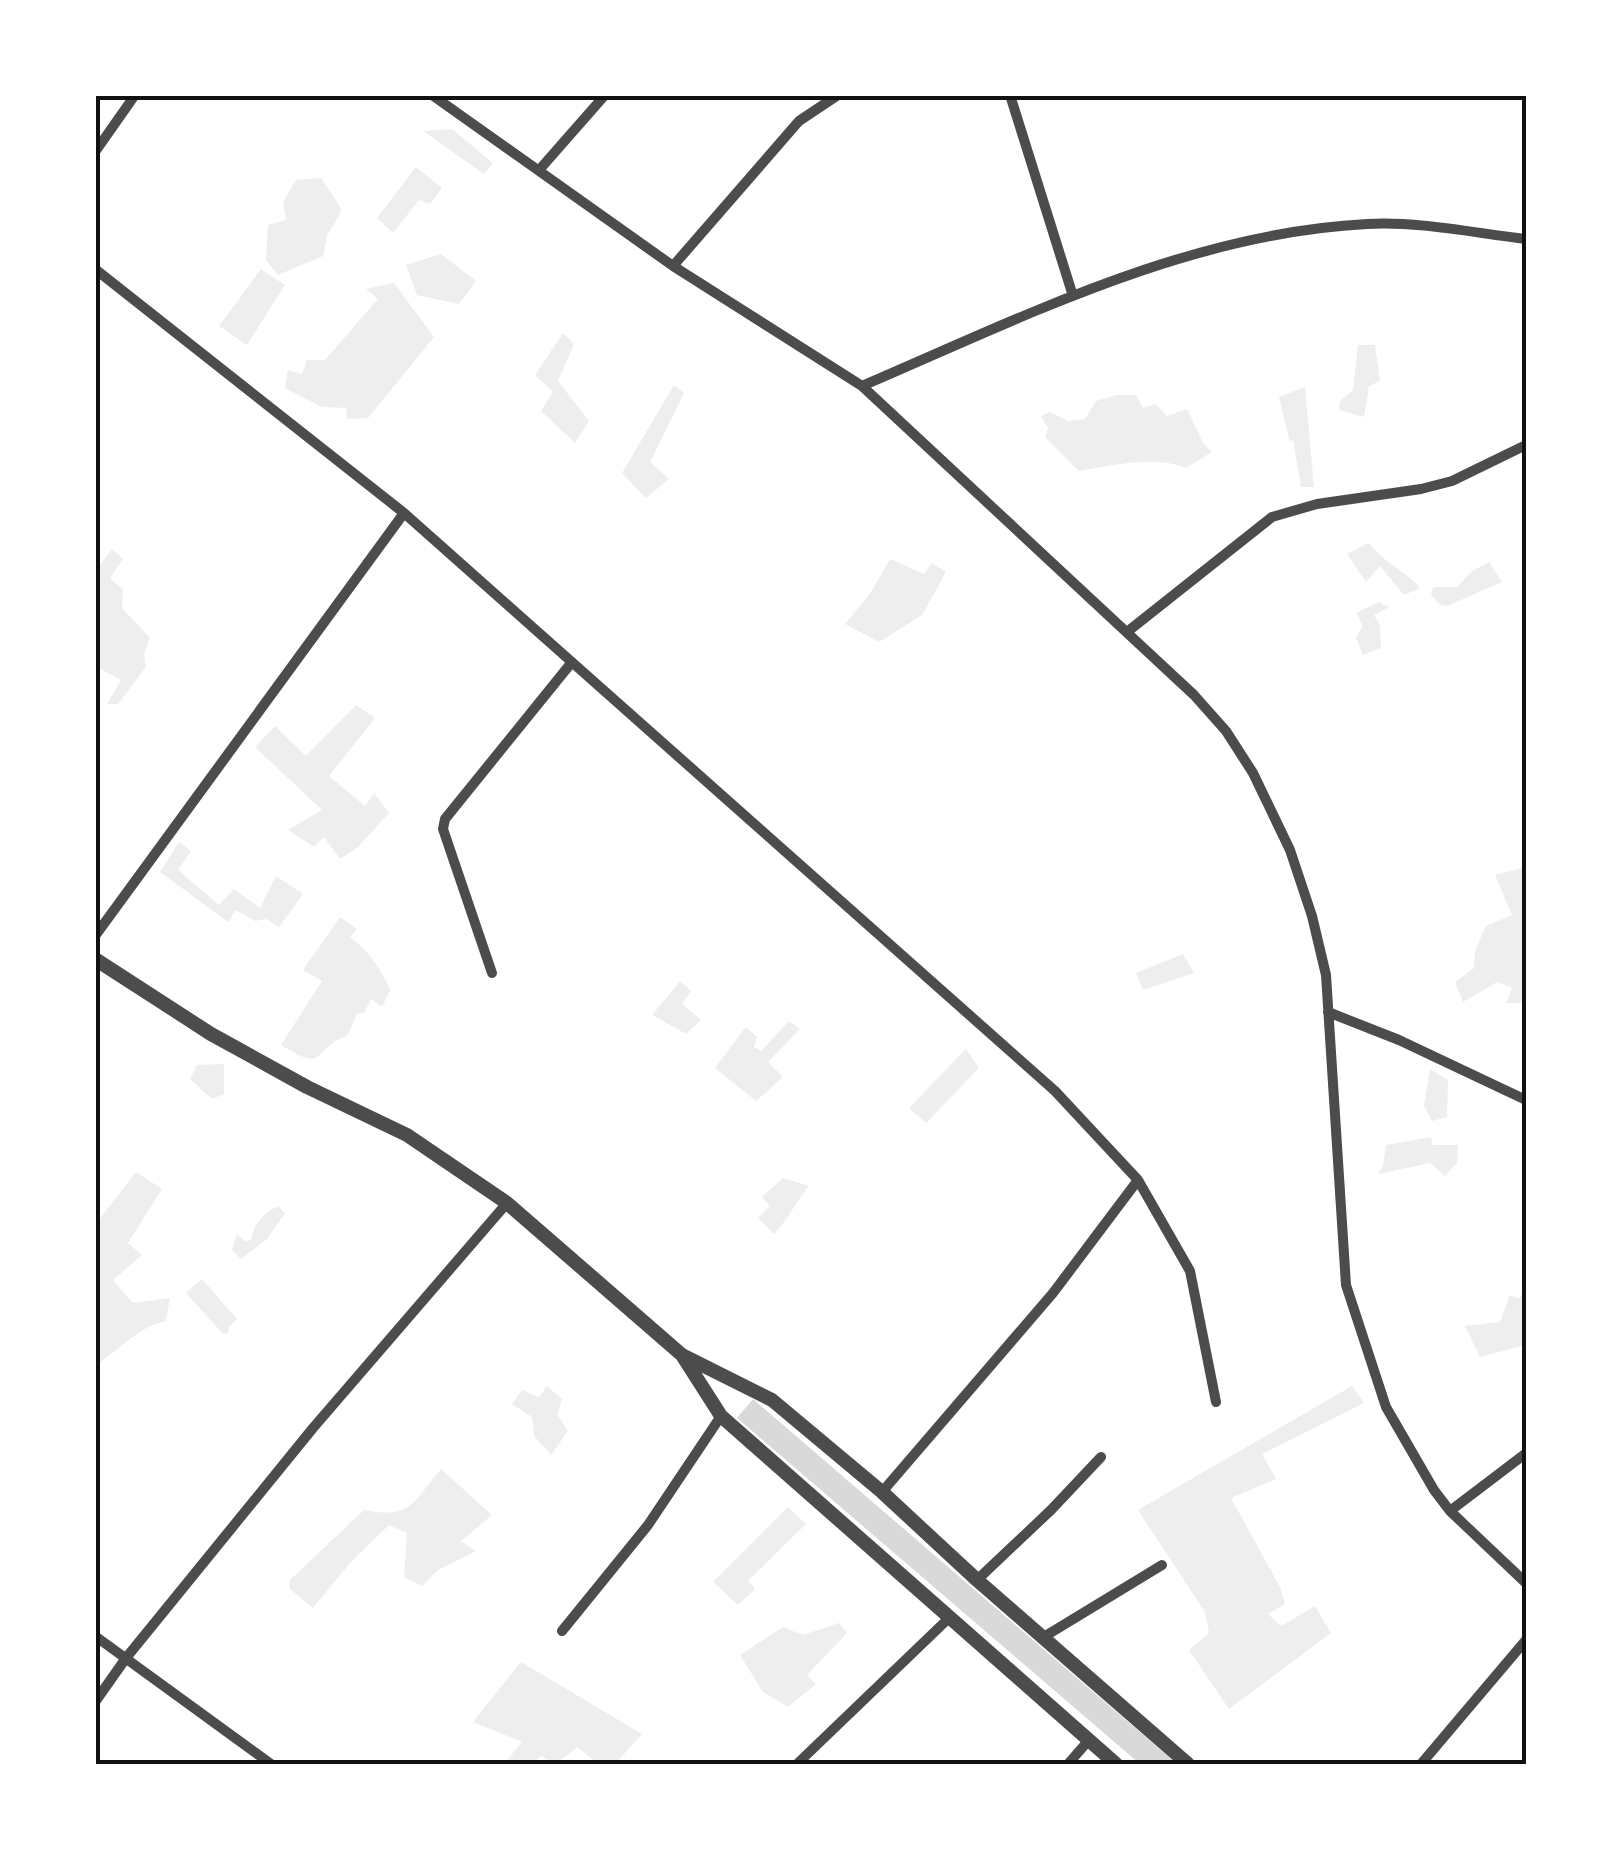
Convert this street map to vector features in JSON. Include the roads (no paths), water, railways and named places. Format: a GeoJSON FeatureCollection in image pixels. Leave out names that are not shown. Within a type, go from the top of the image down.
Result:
{"type":"FeatureCollection","features":[{"type":"Feature","properties":{"kind":"street"},"geometry":{"type":"LineString","coordinates":[[95,152],[135,95]]}},
{"type":"Feature","properties":{"kind":"street"},"geometry":{"type":"LineString","coordinates":[[432,95],[673,266],[862,386],[1194,695],[1226,731],[1252,773],[1290,850],[1312,916],[1326,976],[1346,1285],[1386,1407],[1450,1511],[1526,1583]]}},
{"type":"Feature","properties":{"kind":"street"},"geometry":{"type":"LineString","coordinates":[[540,169],[604,95]]}},
{"type":"Feature","properties":{"kind":"street"},"geometry":{"type":"LineString","coordinates":[[673,266],[799,121],[838,95]]}},
{"type":"Feature","properties":{"kind":"street"},"geometry":{"type":"LineString","coordinates":[[1010,95],[1073,296]]}},
{"type":"Feature","properties":{"kind":"street"},"geometry":{"type":"LineString","coordinates":[[862,386],[1073,296],[1164,263],[1313,229],[1371,224],[1526,239]]}},
{"type":"Feature","properties":{"kind":"street"},"geometry":{"type":"LineString","coordinates":[[95,270],[404,512],[1055,1091],[1138,1180],[1190,1271],[1216,1402]]}},
{"type":"Feature","properties":{"kind":"street"},"geometry":{"type":"LineString","coordinates":[[1127,632],[1272,517],[1317,504],[1452,481],[1526,445]]}},
{"type":"Feature","properties":{"kind":"street"},"geometry":{"type":"LineString","coordinates":[[95,936],[404,512]]}},
{"type":"Feature","properties":{"kind":"street"},"geometry":{"type":"LineString","coordinates":[[492,974],[443,829],[444,819],[572,662]]}},
{"type":"Feature","properties":{"kind":"street"},"geometry":{"type":"LineString","coordinates":[[95,959],[211,1034],[306,1087],[407,1135],[507,1203],[682,1355],[772,1400],[882,1492],[1188,1764]]}},
{"type":"Feature","properties":{"kind":"street"},"geometry":{"type":"LineString","coordinates":[[1328,1012],[1399,1040],[1526,1100]]}},
{"type":"Feature","properties":{"kind":"street"},"geometry":{"type":"LineString","coordinates":[[882,1492],[1054,1293],[1138,1180]]}},
{"type":"Feature","properties":{"kind":"street"},"geometry":{"type":"LineString","coordinates":[[95,1702],[126,1658],[313,1428],[507,1203]]}},
{"type":"Feature","properties":{"kind":"street"},"geometry":{"type":"LineString","coordinates":[[682,1355],[721,1416],[1116,1764]]}},
{"type":"Feature","properties":{"kind":"street"},"geometry":{"type":"LineString","coordinates":[[562,1631],[648,1525],[721,1416]]}},
{"type":"Feature","properties":{"kind":"street"},"geometry":{"type":"LineString","coordinates":[[1450,1511],[1525,1454]]}},
{"type":"Feature","properties":{"kind":"street"},"geometry":{"type":"LineString","coordinates":[[978,1580],[1101,1457]]}},
{"type":"Feature","properties":{"kind":"street"},"geometry":{"type":"LineString","coordinates":[[1042,1638],[1162,1565]]}},
{"type":"Feature","properties":{"kind":"street"},"geometry":{"type":"LineString","coordinates":[[797,1764],[949,1618]]}},
{"type":"Feature","properties":{"kind":"street"},"geometry":{"type":"LineString","coordinates":[[95,1636],[271,1764]]}},
{"type":"Feature","properties":{"kind":"street"},"geometry":{"type":"LineString","coordinates":[[1421,1764],[1526,1640]]}},
{"type":"Feature","properties":{"kind":"street"},"geometry":{"type":"LineString","coordinates":[[1068,1764],[1089,1740]]}}]}
